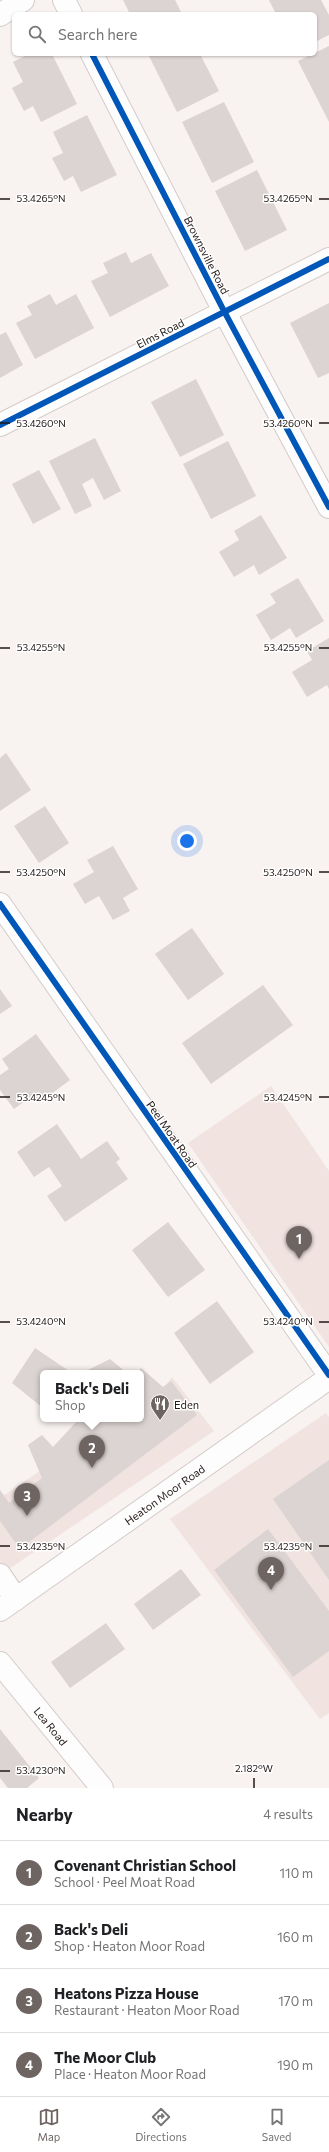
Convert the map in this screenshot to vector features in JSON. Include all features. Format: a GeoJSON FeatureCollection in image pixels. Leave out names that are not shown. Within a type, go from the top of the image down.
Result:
{"type":"FeatureCollection","features":[{"type":"Feature","properties":{"kind":"street"},"geometry":{"type":"LineString","coordinates":[[0,15],[22,0]]}},
{"type":"Feature","properties":{"kind":"street"},"geometry":{"type":"LineString","coordinates":[[64,0],[70,12]]}},
{"type":"Feature","properties":{"kind":"street","name":"Brownsville Road"},"geometry":{"type":"LineString","coordinates":[[93,56],[224,311],[329,507]]}},
{"type":"Feature","properties":{"kind":"street","name":"Elms Road"},"geometry":{"type":"LineString","coordinates":[[0,425],[224,311],[329,260]]}},
{"type":"Feature","properties":{"kind":"street","name":"Peel Moat Road"},"geometry":{"type":"LineString","coordinates":[[0,904],[329,1376]]}},
{"type":"Feature","properties":{"kind":"street","name":"Heaton Moor Road"},"geometry":{"type":"LineString","coordinates":[[8,1604],[329,1376]]}},
{"type":"Feature","properties":{"kind":"street"},"geometry":{"type":"LineString","coordinates":[[0,1575],[8,1604]]}},
{"type":"Feature","properties":{"kind":"street","name":"Lea Road"},"geometry":{"type":"LineString","coordinates":[[0,1663],[102,1788]]}},
{"type":"Feature","properties":{"kind":"shaded area"},"geometry":{"type":"Polygon","coordinates":[[[271,1086],[329,1171],[329,1347],[188,1143],[271,1086]]]}},
{"type":"Feature","properties":{"kind":"shaded area"},"geometry":{"type":"Polygon","coordinates":[[[172,1377],[214,1431],[0,1575],[0,1498],[112,1422],[144,1422],[144,1415],[172,1377]]]}},
{"type":"Feature","properties":{"kind":"shaded area"},"geometry":{"type":"Polygon","coordinates":[[[326,1413],[329,1417],[329,1713],[320,1719],[170,1519],[326,1413]]]}},
{"type":"Feature","properties":{"kind":"building"},"geometry":{"type":"Polygon","coordinates":[[[123,0],[175,0],[181,12],[129,12],[123,0]]]}},
{"type":"Feature","properties":{"kind":"building"},"geometry":{"type":"Polygon","coordinates":[[[269,0],[321,0],[329,15],[329,35],[317,41],[317,12],[275,12],[269,0]]]}},
{"type":"Feature","properties":{"kind":"building"},"geometry":{"type":"Polygon","coordinates":[[[329,46],[329,122],[298,61],[308,56],[317,56],[317,52],[329,46]]]}},
{"type":"Feature","properties":{"kind":"building"},"geometry":{"type":"Polygon","coordinates":[[[25,56],[53,56],[77,104],[41,122],[33,106],[24,111],[12,88],[23,82],[13,62],[25,56]]]}},
{"type":"Feature","properties":{"kind":"building"},"geometry":{"type":"Polygon","coordinates":[[[149,56],[201,56],[219,91],[177,112],[149,56]]]}},
{"type":"Feature","properties":{"kind":"building"},"geometry":{"type":"Polygon","coordinates":[[[224,102],[254,162],[212,183],[182,122],[224,102]]]}},
{"type":"Feature","properties":{"kind":"building"},"geometry":{"type":"Polygon","coordinates":[[[87,115],[117,175],[81,192],[73,176],[64,181],[52,158],[63,153],[53,132],[87,115]]]}},
{"type":"Feature","properties":{"kind":"building"},"geometry":{"type":"Polygon","coordinates":[[[257,170],[287,230],[245,251],[215,191],[257,170]]]}},
{"type":"Feature","properties":{"kind":"building"},"geometry":{"type":"Polygon","coordinates":[[[126,252],[131,263],[151,253],[169,286],[110,317],[91,281],[108,273],[103,263],[126,252]]]}},
{"type":"Feature","properties":{"kind":"building"},"geometry":{"type":"Polygon","coordinates":[[[50,294],[56,305],[76,294],[94,328],[35,359],[16,323],[32,315],[27,306],[50,294]]]}},
{"type":"Feature","properties":{"kind":"building"},"geometry":{"type":"Polygon","coordinates":[[[329,303],[329,373],[318,378],[290,323],[329,303]]]}},
{"type":"Feature","properties":{"kind":"building"},"geometry":{"type":"Polygon","coordinates":[[[6,332],[23,365],[0,378],[0,335],[6,332]]]}},
{"type":"Feature","properties":{"kind":"building"},"geometry":{"type":"Polygon","coordinates":[[[196,379],[224,435],[180,457],[151,402],[196,379]]]}},
{"type":"Feature","properties":{"kind":"building"},"geometry":{"type":"Polygon","coordinates":[[[95,438],[121,491],[104,500],[93,478],[82,484],[92,506],[75,514],[49,461],[95,438]]]}},
{"type":"Feature","properties":{"kind":"building"},"geometry":{"type":"Polygon","coordinates":[[[228,441],[256,496],[211,519],[183,464],[228,441]]]}},
{"type":"Feature","properties":{"kind":"building"},"geometry":{"type":"Polygon","coordinates":[[[39,470],[61,509],[33,524],[12,484],[39,470]]]}},
{"type":"Feature","properties":{"kind":"building"},"geometry":{"type":"Polygon","coordinates":[[[261,515],[287,558],[259,575],[254,565],[234,577],[219,552],[239,540],[234,531],[261,515]]]}},
{"type":"Feature","properties":{"kind":"building"},"geometry":{"type":"Polygon","coordinates":[[[298,578],[324,621],[296,638],[290,628],[271,640],[256,615],[276,603],[270,594],[298,578]]]}},
{"type":"Feature","properties":{"kind":"building"},"geometry":{"type":"Polygon","coordinates":[[[329,638],[329,689],[327,685],[307,697],[292,672],[312,660],[307,651],[329,638]]]}},
{"type":"Feature","properties":{"kind":"building"},"geometry":{"type":"Polygon","coordinates":[[[6,753],[31,790],[0,811],[0,758],[6,753]]]}},
{"type":"Feature","properties":{"kind":"building"},"geometry":{"type":"Polygon","coordinates":[[[45,806],[69,843],[39,863],[14,826],[45,806]]]}},
{"type":"Feature","properties":{"kind":"building"},"geometry":{"type":"Polygon","coordinates":[[[113,846],[138,889],[123,898],[130,911],[113,920],[99,896],[85,904],[73,884],[94,872],[87,860],[113,846]]]}},
{"type":"Feature","properties":{"kind":"building"},"geometry":{"type":"Polygon","coordinates":[[[192,928],[224,974],[188,1000],[155,954],[192,928]]]}},
{"type":"Feature","properties":{"kind":"building"},"geometry":{"type":"Polygon","coordinates":[[[263,985],[293,1025],[211,1084],[182,1043],[263,985]]]}},
{"type":"Feature","properties":{"kind":"building"},"geometry":{"type":"Polygon","coordinates":[[[0,989],[12,1006],[0,1014],[0,989]]]}},
{"type":"Feature","properties":{"kind":"building"},"geometry":{"type":"Polygon","coordinates":[[[36,1034],[70,1080],[39,1103],[33,1095],[14,1109],[0,1090],[0,1075],[9,1069],[2,1059],[36,1034]]]}},
{"type":"Feature","properties":{"kind":"building"},"geometry":{"type":"Polygon","coordinates":[[[57,1124],[81,1159],[107,1141],[120,1159],[116,1162],[128,1179],[65,1222],[47,1196],[62,1186],[49,1167],[34,1177],[17,1152],[57,1124]]]}},
{"type":"Feature","properties":{"kind":"building"},"geometry":{"type":"Polygon","coordinates":[[[168,1222],[205,1270],[168,1297],[132,1250],[168,1222]]]}},
{"type":"Feature","properties":{"kind":"building"},"geometry":{"type":"Polygon","coordinates":[[[217,1301],[254,1352],[210,1384],[174,1333],[217,1301]]]}},
{"type":"Feature","properties":{"kind":"building"},"geometry":{"type":"Polygon","coordinates":[[[35,1348],[68,1370],[40,1370],[40,1406],[12,1383],[35,1348]]]}},
{"type":"Feature","properties":{"kind":"building"},"geometry":{"type":"Polygon","coordinates":[[[110,1359],[123,1370],[88,1370],[110,1359]]]}},
{"type":"Feature","properties":{"kind":"building"},"geometry":{"type":"Polygon","coordinates":[[[144,1371],[163,1387],[171,1381],[197,1415],[20,1549],[0,1521],[0,1490],[9,1503],[42,1478],[28,1445],[42,1435],[53,1447],[76,1422],[144,1422],[144,1371]]]}},
{"type":"Feature","properties":{"kind":"building"},"geometry":{"type":"Polygon","coordinates":[[[329,1460],[329,1580],[273,1499],[329,1460]]]}},
{"type":"Feature","properties":{"kind":"building"},"geometry":{"type":"Polygon","coordinates":[[[268,1529],[329,1611],[329,1651],[293,1677],[214,1570],[268,1529]]]}},
{"type":"Feature","properties":{"kind":"building"},"geometry":{"type":"Polygon","coordinates":[[[181,1569],[201,1595],[153,1630],[134,1604],[181,1569]]]}},
{"type":"Feature","properties":{"kind":"building"},"geometry":{"type":"Polygon","coordinates":[[[106,1623],[125,1649],[70,1688],[51,1662],[106,1623]]]}},
{"type":"Feature","properties":{"kind":"building"},"geometry":{"type":"Polygon","coordinates":[[[0,1729],[39,1778],[27,1788],[8,1788],[0,1778],[0,1729]]]}},
{"type":"Feature","properties":{"kind":"cycle path"},"geometry":{"type":"LineString","coordinates":[[93,56],[224,311],[329,507]]}},
{"type":"Feature","properties":{"kind":"cycle path"},"geometry":{"type":"LineString","coordinates":[[0,425],[329,259]]}},
{"type":"Feature","properties":{"kind":"cycle path"},"geometry":{"type":"LineString","coordinates":[[0,904],[329,1375]]}},
{"type":"Feature","properties":{"kind":"place","name":"Covenant Christian School"},"geometry":{"type":"Point","coordinates":[299,1259]}},
{"type":"Feature","properties":{"kind":"place","name":"Eden"},"geometry":{"type":"Point","coordinates":[160,1421]}},
{"type":"Feature","properties":{"kind":"place","name":"Back's Deli"},"geometry":{"type":"Point","coordinates":[92,1468]}},
{"type":"Feature","properties":{"kind":"place","name":"Heatons Pizza House"},"geometry":{"type":"Point","coordinates":[27,1516]}},
{"type":"Feature","properties":{"kind":"place","name":"The Moor Club"},"geometry":{"type":"Point","coordinates":[271,1590]}}]}
